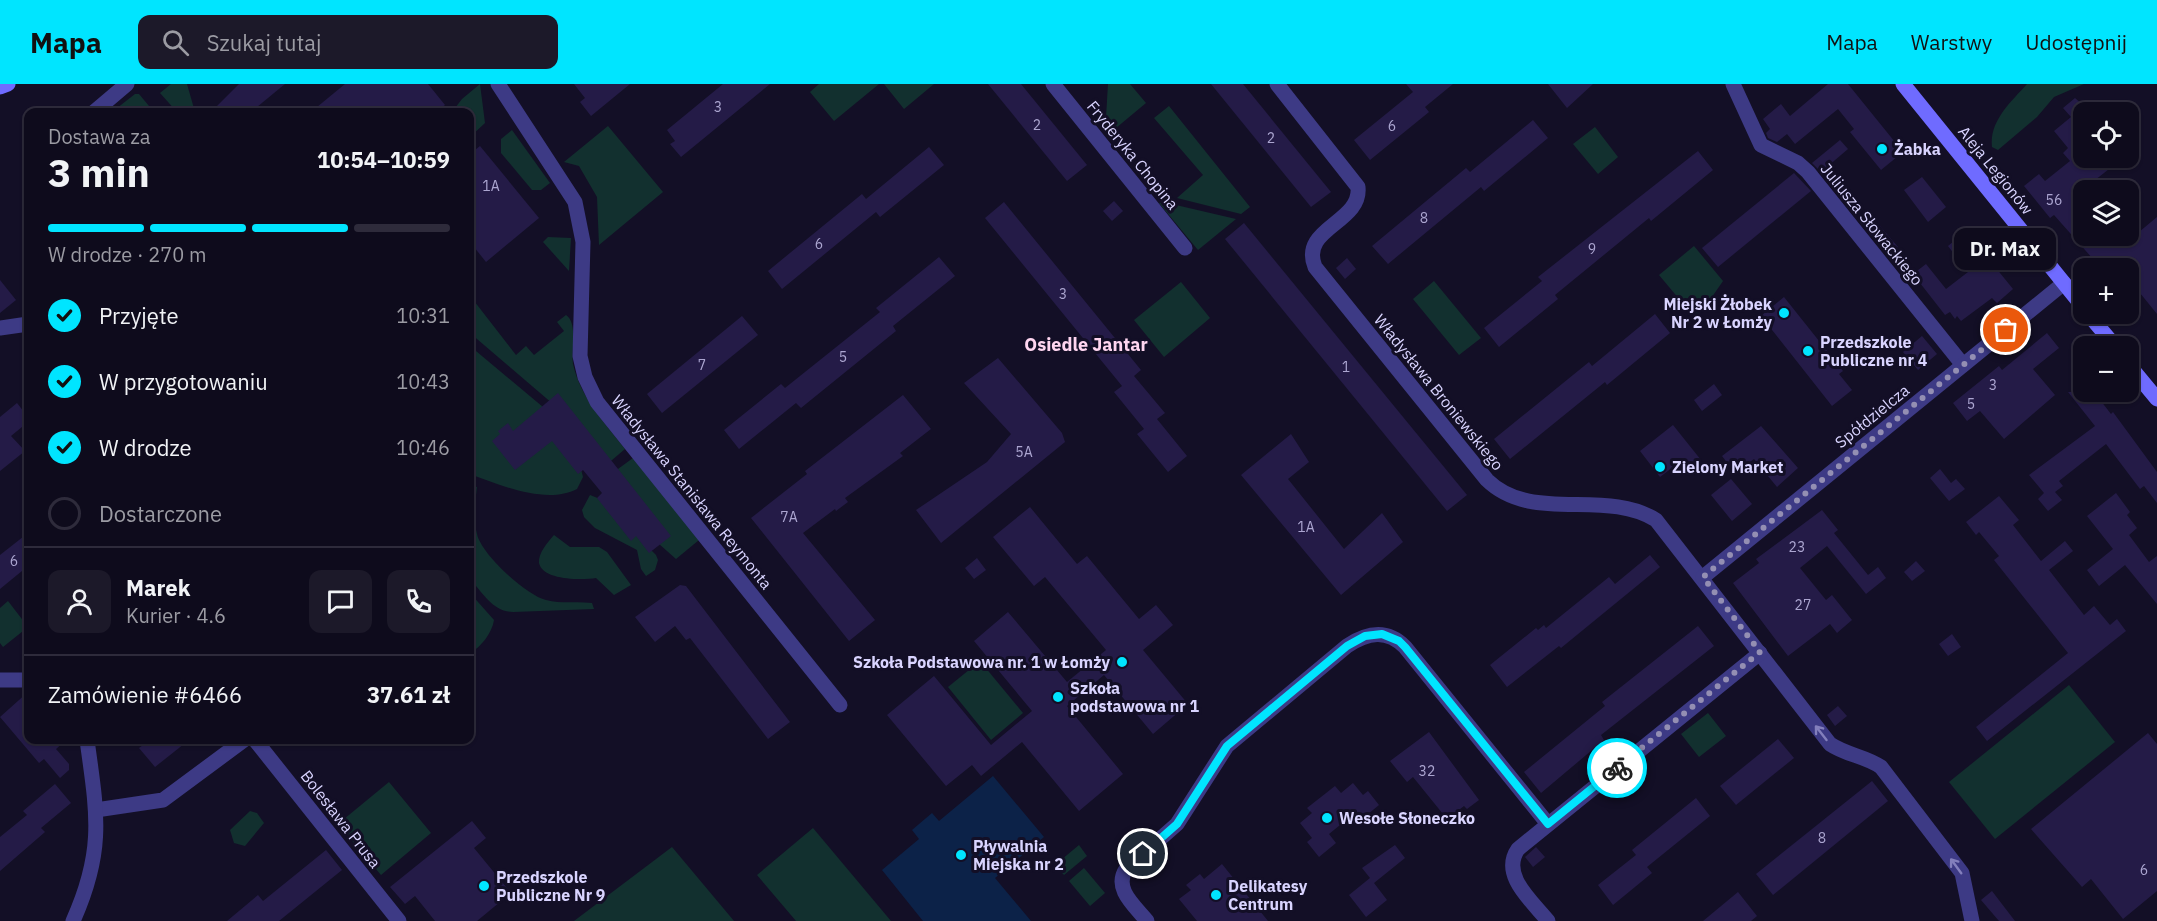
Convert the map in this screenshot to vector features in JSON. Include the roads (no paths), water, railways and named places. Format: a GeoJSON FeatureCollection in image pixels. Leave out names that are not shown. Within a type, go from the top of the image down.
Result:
{"type":"FeatureCollection","features":[{"type":"Feature","properties":{"kind":"main road"},"geometry":{"type":"LineString","coordinates":[[0,87],[8,84]]}},
{"type":"Feature","properties":{"kind":"main road","name":"Aleja Legionów"},"geometry":{"type":"LineString","coordinates":[[1903,84],[2073,294]]}},
{"type":"Feature","properties":{"kind":"main road"},"geometry":{"type":"LineString","coordinates":[[2096,324],[2107,336]]}},
{"type":"Feature","properties":{"kind":"main road"},"geometry":{"type":"LineString","coordinates":[[2139,377],[2157,399]]}},
{"type":"Feature","properties":{"kind":"street"},"geometry":{"type":"LineString","coordinates":[[99,108],[127,84]]}},
{"type":"Feature","properties":{"kind":"street","name":"Władysława Stanisława Reymonta"},"geometry":{"type":"LineString","coordinates":[[498,84],[571,193],[578,209],[583,242],[580,356],[585,377],[597,402],[840,705]]}},
{"type":"Feature","properties":{"kind":"street","name":"Fryderyka Chopina"},"geometry":{"type":"LineString","coordinates":[[1053,84],[1185,248]]}},
{"type":"Feature","properties":{"kind":"street","name":"Władysława Broniewskiego"},"geometry":{"type":"LineString","coordinates":[[1277,84],[1359,191],[1350,209],[1315,241],[1311,258],[1315,267],[1487,480],[1500,493],[1519,500],[1624,506],[1638,510],[1665,528],[1830,744],[1848,754],[1871,760],[1881,768],[1962,873],[1972,921]]}},
{"type":"Feature","properties":{"kind":"street","name":"Juliusza Słowackiego"},"geometry":{"type":"LineString","coordinates":[[1733,84],[1761,145],[1798,163],[1808,172],[1963,365]]}},
{"type":"Feature","properties":{"kind":"street","name":"Spółdzielcza"},"geometry":{"type":"LineString","coordinates":[[1703,577],[2064,283]]}},
{"type":"Feature","properties":{"kind":"street"},"geometry":{"type":"LineString","coordinates":[[0,328],[24,325]]}},
{"type":"Feature","properties":{"kind":"street"},"geometry":{"type":"LineString","coordinates":[[1147,921],[1121,886],[1121,877],[1126,869],[1177,824],[1227,746],[1347,646],[1365,636],[1382,634],[1399,641],[1405,647],[1548,824]]}},
{"type":"Feature","properties":{"kind":"street"},"geometry":{"type":"LineString","coordinates":[[1548,921],[1520,886],[1511,868],[1513,856],[1518,849],[1760,652]]}},
{"type":"Feature","properties":{"kind":"street"},"geometry":{"type":"LineString","coordinates":[[0,680],[24,680]]}},
{"type":"Feature","properties":{"kind":"street"},"geometry":{"type":"LineString","coordinates":[[73,921],[84,896],[96,850],[96,810],[88,744]]}},
{"type":"Feature","properties":{"kind":"street"},"geometry":{"type":"LineString","coordinates":[[96,810],[163,801],[239,744]]}},
{"type":"Feature","properties":{"kind":"street","name":"Bolesława Prusa"},"geometry":{"type":"LineString","coordinates":[[258,744],[399,921]]}},
{"type":"Feature","properties":{"kind":"water","name":"Pływalnia Miejska nr 2"},"geometry":{"type":"Polygon","coordinates":[[[993,776],[1044,837],[995,878],[1031,921],[923,921],[882,870],[919,839],[912,830],[932,813],[939,821],[993,776]]]}},
{"type":"Feature","properties":{"kind":"place","name":"Żabka"},"geometry":{"type":"Point","coordinates":[1882,149]}},
{"type":"Feature","properties":{"kind":"place","name":"Miejski Żłobek Nr 2 w Łomży"},"geometry":{"type":"Point","coordinates":[1784,313]}},
{"type":"Feature","properties":{"kind":"place","name":"Dr. Max"},"geometry":{"type":"Point","coordinates":[2006,330]}},
{"type":"Feature","properties":{"kind":"place","name":"Przedszkole Publiczne nr 4"},"geometry":{"type":"Point","coordinates":[1808,351]}},
{"type":"Feature","properties":{"kind":"place","name":"Zielony Market"},"geometry":{"type":"Point","coordinates":[1660,467]}},
{"type":"Feature","properties":{"kind":"place","name":"Szkoła Podstawowa nr. 1 w Łomży"},"geometry":{"type":"Point","coordinates":[1122,662]}},
{"type":"Feature","properties":{"kind":"place","name":"Szkoła podstawowa nr 1"},"geometry":{"type":"Point","coordinates":[1058,697]}},
{"type":"Feature","properties":{"kind":"place","name":"Wesołe Słoneczko"},"geometry":{"type":"Point","coordinates":[1327,818]}},
{"type":"Feature","properties":{"kind":"place","name":"Pływalnia Miejska nr 2"},"geometry":{"type":"Point","coordinates":[961,855]}},
{"type":"Feature","properties":{"kind":"place","name":"Przedszkole Publiczne Nr 9"},"geometry":{"type":"Point","coordinates":[484,886]}},
{"type":"Feature","properties":{"kind":"place","name":"Delikatesy Centrum"},"geometry":{"type":"Point","coordinates":[1216,895]}},
{"type":"Feature","properties":{"kind":"district","name":"Osiedle Jantar"},"geometry":{"type":"Point","coordinates":[1086,345]}}]}
